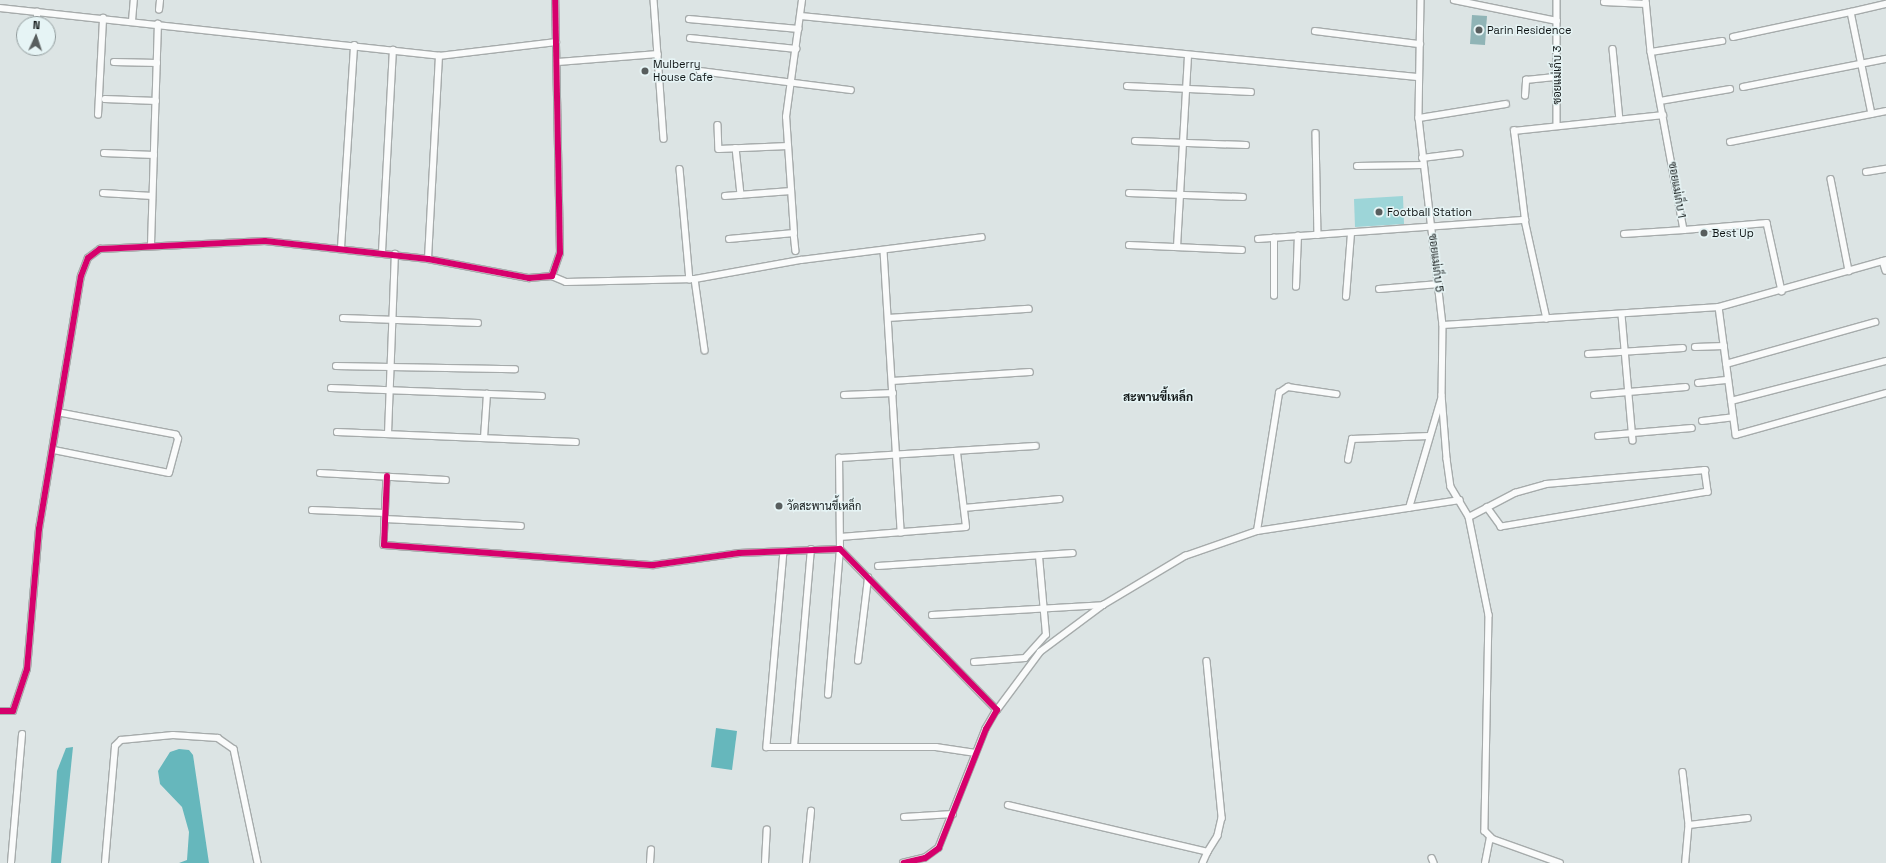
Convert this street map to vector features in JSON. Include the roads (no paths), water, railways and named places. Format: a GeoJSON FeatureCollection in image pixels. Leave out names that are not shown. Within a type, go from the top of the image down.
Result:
{"type":"FeatureCollection","features":[{"type":"Feature","properties":{"kind":"street"},"geometry":{"type":"LineString","coordinates":[[132,21],[134,0]]}},
{"type":"Feature","properties":{"kind":"street"},"geometry":{"type":"LineString","coordinates":[[159,10],[160,0]]}},
{"type":"Feature","properties":{"kind":"street"},"geometry":{"type":"LineString","coordinates":[[552,276],[560,253],[558,62],[555,0]]}},
{"type":"Feature","properties":{"kind":"street"},"geometry":{"type":"LineString","coordinates":[[654,0],[664,139]]}},
{"type":"Feature","properties":{"kind":"street"},"geometry":{"type":"LineString","coordinates":[[796,251],[786,118],[802,0]]}},
{"type":"Feature","properties":{"kind":"street","name":"ซอยแม่เก็บ 5"},"geometry":{"type":"LineString","coordinates":[[1422,0],[1417,77],[1419,118],[1422,158],[1443,325],[1442,395],[1451,487],[1469,517],[1489,615],[1485,819],[1490,837]]}},
{"type":"Feature","properties":{"kind":"street"},"geometry":{"type":"LineString","coordinates":[[1454,0],[1557,21]]}},
{"type":"Feature","properties":{"kind":"street","name":"ซอยแม่เก็บ 3"},"geometry":{"type":"LineString","coordinates":[[1557,0],[1557,126]]}},
{"type":"Feature","properties":{"kind":"street"},"geometry":{"type":"LineString","coordinates":[[1604,2],[1646,2]]}},
{"type":"Feature","properties":{"kind":"street","name":"ซอยแม่เก็บ 1"},"geometry":{"type":"LineString","coordinates":[[1646,2],[1651,52],[1684,230],[1767,223],[1782,291]]}},
{"type":"Feature","properties":{"kind":"street"},"geometry":{"type":"LineString","coordinates":[[1733,36],[1886,4]]}},
{"type":"Feature","properties":{"kind":"street"},"geometry":{"type":"LineString","coordinates":[[0,8],[354,45],[439,56],[556,42]]}},
{"type":"Feature","properties":{"kind":"street"},"geometry":{"type":"LineString","coordinates":[[38,12],[38,16]]}},
{"type":"Feature","properties":{"kind":"street"},"geometry":{"type":"LineString","coordinates":[[1851,12],[1872,114]]}},
{"type":"Feature","properties":{"kind":"street"},"geometry":{"type":"LineString","coordinates":[[801,16],[1188,57],[1417,77]]}},
{"type":"Feature","properties":{"kind":"street"},"geometry":{"type":"LineString","coordinates":[[98,116],[104,18]]}},
{"type":"Feature","properties":{"kind":"street"},"geometry":{"type":"LineString","coordinates":[[689,19],[798,29]]}},
{"type":"Feature","properties":{"kind":"street"},"geometry":{"type":"LineString","coordinates":[[151,245],[158,24]]}},
{"type":"Feature","properties":{"kind":"street"},"geometry":{"type":"LineString","coordinates":[[1316,31],[1420,44]]}},
{"type":"Feature","properties":{"kind":"street"},"geometry":{"type":"LineString","coordinates":[[690,38],[796,50]]}},
{"type":"Feature","properties":{"kind":"street"},"geometry":{"type":"LineString","coordinates":[[1651,52],[1722,41]]}},
{"type":"Feature","properties":{"kind":"street"},"geometry":{"type":"LineString","coordinates":[[341,248],[354,45]]}},
{"type":"Feature","properties":{"kind":"street"},"geometry":{"type":"LineString","coordinates":[[1613,49],[1620,120]]}},
{"type":"Feature","properties":{"kind":"street"},"geometry":{"type":"LineString","coordinates":[[382,252],[393,50]]}},
{"type":"Feature","properties":{"kind":"street"},"geometry":{"type":"LineString","coordinates":[[558,62],[658,54]]}},
{"type":"Feature","properties":{"kind":"street"},"geometry":{"type":"LineString","coordinates":[[428,259],[439,56]]}},
{"type":"Feature","properties":{"kind":"street"},"geometry":{"type":"LineString","coordinates":[[1177,247],[1184,89],[1188,57]]}},
{"type":"Feature","properties":{"kind":"street"},"geometry":{"type":"LineString","coordinates":[[1743,87],[1886,59]]}},
{"type":"Feature","properties":{"kind":"street"},"geometry":{"type":"LineString","coordinates":[[114,62],[157,63]]}},
{"type":"Feature","properties":{"kind":"street"},"geometry":{"type":"LineString","coordinates":[[700,72],[851,90]]}},
{"type":"Feature","properties":{"kind":"street"},"geometry":{"type":"LineString","coordinates":[[1525,96],[1526,80],[1557,77]]}},
{"type":"Feature","properties":{"kind":"street"},"geometry":{"type":"LineString","coordinates":[[1127,86],[1251,92]]}},
{"type":"Feature","properties":{"kind":"street"},"geometry":{"type":"LineString","coordinates":[[1660,101],[1730,89]]}},
{"type":"Feature","properties":{"kind":"street"},"geometry":{"type":"LineString","coordinates":[[106,99],[156,101]]}},
{"type":"Feature","properties":{"kind":"street"},"geometry":{"type":"LineString","coordinates":[[1419,118],[1506,104]]}},
{"type":"Feature","properties":{"kind":"street"},"geometry":{"type":"LineString","coordinates":[[1730,142],[1886,111]]}},
{"type":"Feature","properties":{"kind":"street"},"geometry":{"type":"LineString","coordinates":[[1546,318],[1525,220],[1514,131],[1663,115]]}},
{"type":"Feature","properties":{"kind":"street"},"geometry":{"type":"LineString","coordinates":[[718,125],[719,149],[788,146]]}},
{"type":"Feature","properties":{"kind":"street"},"geometry":{"type":"LineString","coordinates":[[1316,132],[1318,235]]}},
{"type":"Feature","properties":{"kind":"street"},"geometry":{"type":"LineString","coordinates":[[1135,142],[1246,145]]}},
{"type":"Feature","properties":{"kind":"street"},"geometry":{"type":"LineString","coordinates":[[736,148],[741,195]]}},
{"type":"Feature","properties":{"kind":"street"},"geometry":{"type":"LineString","coordinates":[[104,153],[154,155]]}},
{"type":"Feature","properties":{"kind":"street"},"geometry":{"type":"LineString","coordinates":[[1422,158],[1460,154]]}},
{"type":"Feature","properties":{"kind":"street"},"geometry":{"type":"LineString","coordinates":[[1357,166],[1423,165]]}},
{"type":"Feature","properties":{"kind":"street"},"geometry":{"type":"LineString","coordinates":[[1866,172],[1886,168]]}},
{"type":"Feature","properties":{"kind":"street"},"geometry":{"type":"LineString","coordinates":[[680,169],[693,280],[705,350]]}},
{"type":"Feature","properties":{"kind":"street"},"geometry":{"type":"LineString","coordinates":[[1831,179],[1849,271]]}},
{"type":"Feature","properties":{"kind":"street"},"geometry":{"type":"LineString","coordinates":[[724,196],[791,191]]}},
{"type":"Feature","properties":{"kind":"street"},"geometry":{"type":"LineString","coordinates":[[103,193],[152,196]]}},
{"type":"Feature","properties":{"kind":"street"},"geometry":{"type":"LineString","coordinates":[[1129,193],[1243,197]]}},
{"type":"Feature","properties":{"kind":"street"},"geometry":{"type":"LineString","coordinates":[[1258,239],[1432,229],[1525,220]]}},
{"type":"Feature","properties":{"kind":"street"},"geometry":{"type":"LineString","coordinates":[[1624,234],[1684,230]]}},
{"type":"Feature","properties":{"kind":"street"},"geometry":{"type":"LineString","coordinates":[[729,239],[794,233]]}},
{"type":"Feature","properties":{"kind":"street"},"geometry":{"type":"LineString","coordinates":[[1346,296],[1351,233]]}},
{"type":"Feature","properties":{"kind":"street"},"geometry":{"type":"LineString","coordinates":[[1296,287],[1298,236]]}},
{"type":"Feature","properties":{"kind":"street"},"geometry":{"type":"LineString","coordinates":[[0,711],[13,711],[27,668],[39,529],[54,450],[81,276],[88,258],[100,249],[151,245],[265,240],[382,252],[529,278],[552,276],[566,282],[693,280],[802,260],[884,251],[982,237]]}},
{"type":"Feature","properties":{"kind":"street"},"geometry":{"type":"LineString","coordinates":[[1274,238],[1274,296]]}},
{"type":"Feature","properties":{"kind":"street"},"geometry":{"type":"LineString","coordinates":[[1129,245],[1242,250]]}},
{"type":"Feature","properties":{"kind":"street"},"geometry":{"type":"LineString","coordinates":[[884,251],[901,532]]}},
{"type":"Feature","properties":{"kind":"street"},"geometry":{"type":"LineString","coordinates":[[388,434],[395,254]]}},
{"type":"Feature","properties":{"kind":"street"},"geometry":{"type":"LineString","coordinates":[[1443,325],[1546,318],[1622,315],[1719,307],[1782,291],[1885,260],[1886,271]]}},
{"type":"Feature","properties":{"kind":"street"},"geometry":{"type":"LineString","coordinates":[[1379,289],[1439,284]]}},
{"type":"Feature","properties":{"kind":"street"},"geometry":{"type":"LineString","coordinates":[[1719,307],[1736,435],[1886,394]]}},
{"type":"Feature","properties":{"kind":"street"},"geometry":{"type":"LineString","coordinates":[[888,318],[1029,309]]}},
{"type":"Feature","properties":{"kind":"street"},"geometry":{"type":"LineString","coordinates":[[1622,315],[1633,441]]}},
{"type":"Feature","properties":{"kind":"street"},"geometry":{"type":"LineString","coordinates":[[343,318],[478,323]]}},
{"type":"Feature","properties":{"kind":"street"},"geometry":{"type":"LineString","coordinates":[[1726,364],[1875,322]]}},
{"type":"Feature","properties":{"kind":"street"},"geometry":{"type":"LineString","coordinates":[[1695,348],[1724,346]]}},
{"type":"Feature","properties":{"kind":"street"},"geometry":{"type":"LineString","coordinates":[[1588,354],[1683,348]]}},
{"type":"Feature","properties":{"kind":"street"},"geometry":{"type":"LineString","coordinates":[[1731,401],[1886,360]]}},
{"type":"Feature","properties":{"kind":"street"},"geometry":{"type":"LineString","coordinates":[[336,366],[516,369]]}},
{"type":"Feature","properties":{"kind":"street"},"geometry":{"type":"LineString","coordinates":[[892,381],[1030,372]]}},
{"type":"Feature","properties":{"kind":"street"},"geometry":{"type":"LineString","coordinates":[[1698,383],[1728,380]]}},
{"type":"Feature","properties":{"kind":"street"},"geometry":{"type":"LineString","coordinates":[[1257,531],[1279,393],[1288,387],[1336,394]]}},
{"type":"Feature","properties":{"kind":"street"},"geometry":{"type":"LineString","coordinates":[[1594,395],[1686,387]]}},
{"type":"Feature","properties":{"kind":"street"},"geometry":{"type":"LineString","coordinates":[[331,388],[542,396]]}},
{"type":"Feature","properties":{"kind":"street"},"geometry":{"type":"LineString","coordinates":[[844,395],[893,393]]}},
{"type":"Feature","properties":{"kind":"street"},"geometry":{"type":"LineString","coordinates":[[484,438],[487,394]]}},
{"type":"Feature","properties":{"kind":"street"},"geometry":{"type":"LineString","coordinates":[[1409,508],[1442,395]]}},
{"type":"Feature","properties":{"kind":"street"},"geometry":{"type":"LineString","coordinates":[[54,450],[169,473],[178,439],[176,435],[60,412]]}},
{"type":"Feature","properties":{"kind":"street"},"geometry":{"type":"LineString","coordinates":[[1702,421],[1733,417]]}},
{"type":"Feature","properties":{"kind":"street"},"geometry":{"type":"LineString","coordinates":[[1598,436],[1692,428]]}},
{"type":"Feature","properties":{"kind":"street"},"geometry":{"type":"LineString","coordinates":[[337,432],[576,442]]}},
{"type":"Feature","properties":{"kind":"street"},"geometry":{"type":"LineString","coordinates":[[1348,460],[1352,439],[1429,436]]}},
{"type":"Feature","properties":{"kind":"street"},"geometry":{"type":"LineString","coordinates":[[828,695],[840,549],[839,458],[957,453],[1036,446]]}},
{"type":"Feature","properties":{"kind":"street"},"geometry":{"type":"LineString","coordinates":[[840,537],[966,527],[957,453]]}},
{"type":"Feature","properties":{"kind":"street"},"geometry":{"type":"LineString","coordinates":[[1469,517],[1515,493],[1546,484],[1704,470],[1708,492],[1501,527],[1487,508]]}},
{"type":"Feature","properties":{"kind":"street"},"geometry":{"type":"LineString","coordinates":[[320,473],[446,480]]}},
{"type":"Feature","properties":{"kind":"street"},"geometry":{"type":"LineString","coordinates":[[387,476],[384,545],[529,557],[653,565],[784,551],[840,549],[998,710]]}},
{"type":"Feature","properties":{"kind":"street"},"geometry":{"type":"LineString","coordinates":[[964,508],[1060,498]]}},
{"type":"Feature","properties":{"kind":"street"},"geometry":{"type":"LineString","coordinates":[[904,863],[934,854],[953,814],[976,753],[998,710],[1040,652],[1103,604],[1185,556],[1257,531],[1460,500]]}},
{"type":"Feature","properties":{"kind":"street"},"geometry":{"type":"LineString","coordinates":[[312,510],[521,526]]}},
{"type":"Feature","properties":{"kind":"street"},"geometry":{"type":"LineString","coordinates":[[794,747],[811,550]]}},
{"type":"Feature","properties":{"kind":"street"},"geometry":{"type":"LineString","coordinates":[[784,551],[766,745],[794,747],[936,747],[976,753]]}},
{"type":"Feature","properties":{"kind":"street"},"geometry":{"type":"LineString","coordinates":[[878,566],[1073,553]]}},
{"type":"Feature","properties":{"kind":"street"},"geometry":{"type":"LineString","coordinates":[[974,662],[1026,658],[1046,635],[1039,556]]}},
{"type":"Feature","properties":{"kind":"street"},"geometry":{"type":"LineString","coordinates":[[858,661],[868,578]]}},
{"type":"Feature","properties":{"kind":"street"},"geometry":{"type":"LineString","coordinates":[[932,615],[1103,604]]}},
{"type":"Feature","properties":{"kind":"street"},"geometry":{"type":"LineString","coordinates":[[1203,863],[1218,836],[1222,818],[1207,661]]}},
{"type":"Feature","properties":{"kind":"street"},"geometry":{"type":"LineString","coordinates":[[10,863],[22,734]]}},
{"type":"Feature","properties":{"kind":"street"},"geometry":{"type":"LineString","coordinates":[[105,863],[115,746],[121,740],[172,735],[218,738],[234,749],[258,863]]}},
{"type":"Feature","properties":{"kind":"street"},"geometry":{"type":"LineString","coordinates":[[1683,772],[1689,825],[1686,863]]}},
{"type":"Feature","properties":{"kind":"street"},"geometry":{"type":"LineString","coordinates":[[1008,805],[1208,852]]}},
{"type":"Feature","properties":{"kind":"street"},"geometry":{"type":"LineString","coordinates":[[806,863],[811,811]]}},
{"type":"Feature","properties":{"kind":"street"},"geometry":{"type":"LineString","coordinates":[[904,817],[953,814]]}},
{"type":"Feature","properties":{"kind":"street"},"geometry":{"type":"LineString","coordinates":[[1689,825],[1748,818]]}},
{"type":"Feature","properties":{"kind":"street"},"geometry":{"type":"LineString","coordinates":[[765,863],[767,830]]}},
{"type":"Feature","properties":{"kind":"street"},"geometry":{"type":"LineString","coordinates":[[1485,863],[1490,837],[1560,863]]}},
{"type":"Feature","properties":{"kind":"street"},"geometry":{"type":"LineString","coordinates":[[650,863],[651,850]]}},
{"type":"Feature","properties":{"kind":"place","name":"Parin Residence"},"geometry":{"type":"Point","coordinates":[1479,30]}},
{"type":"Feature","properties":{"kind":"place","name":"Mulberry House Cafe"},"geometry":{"type":"Point","coordinates":[645,71]}},
{"type":"Feature","properties":{"kind":"place","name":"Football Station"},"geometry":{"type":"Point","coordinates":[1379,212]}},
{"type":"Feature","properties":{"kind":"place","name":"Best Up"},"geometry":{"type":"Point","coordinates":[1704,233]}},
{"type":"Feature","properties":{"kind":"place","name":"วัดสะพานขี้เหล็ก"},"geometry":{"type":"Point","coordinates":[779,506]}},
{"type":"Feature","properties":{"kind":"district","name":"สะพานขี้เหล็ก"},"geometry":{"type":"Point","coordinates":[1158,398]}}]}
